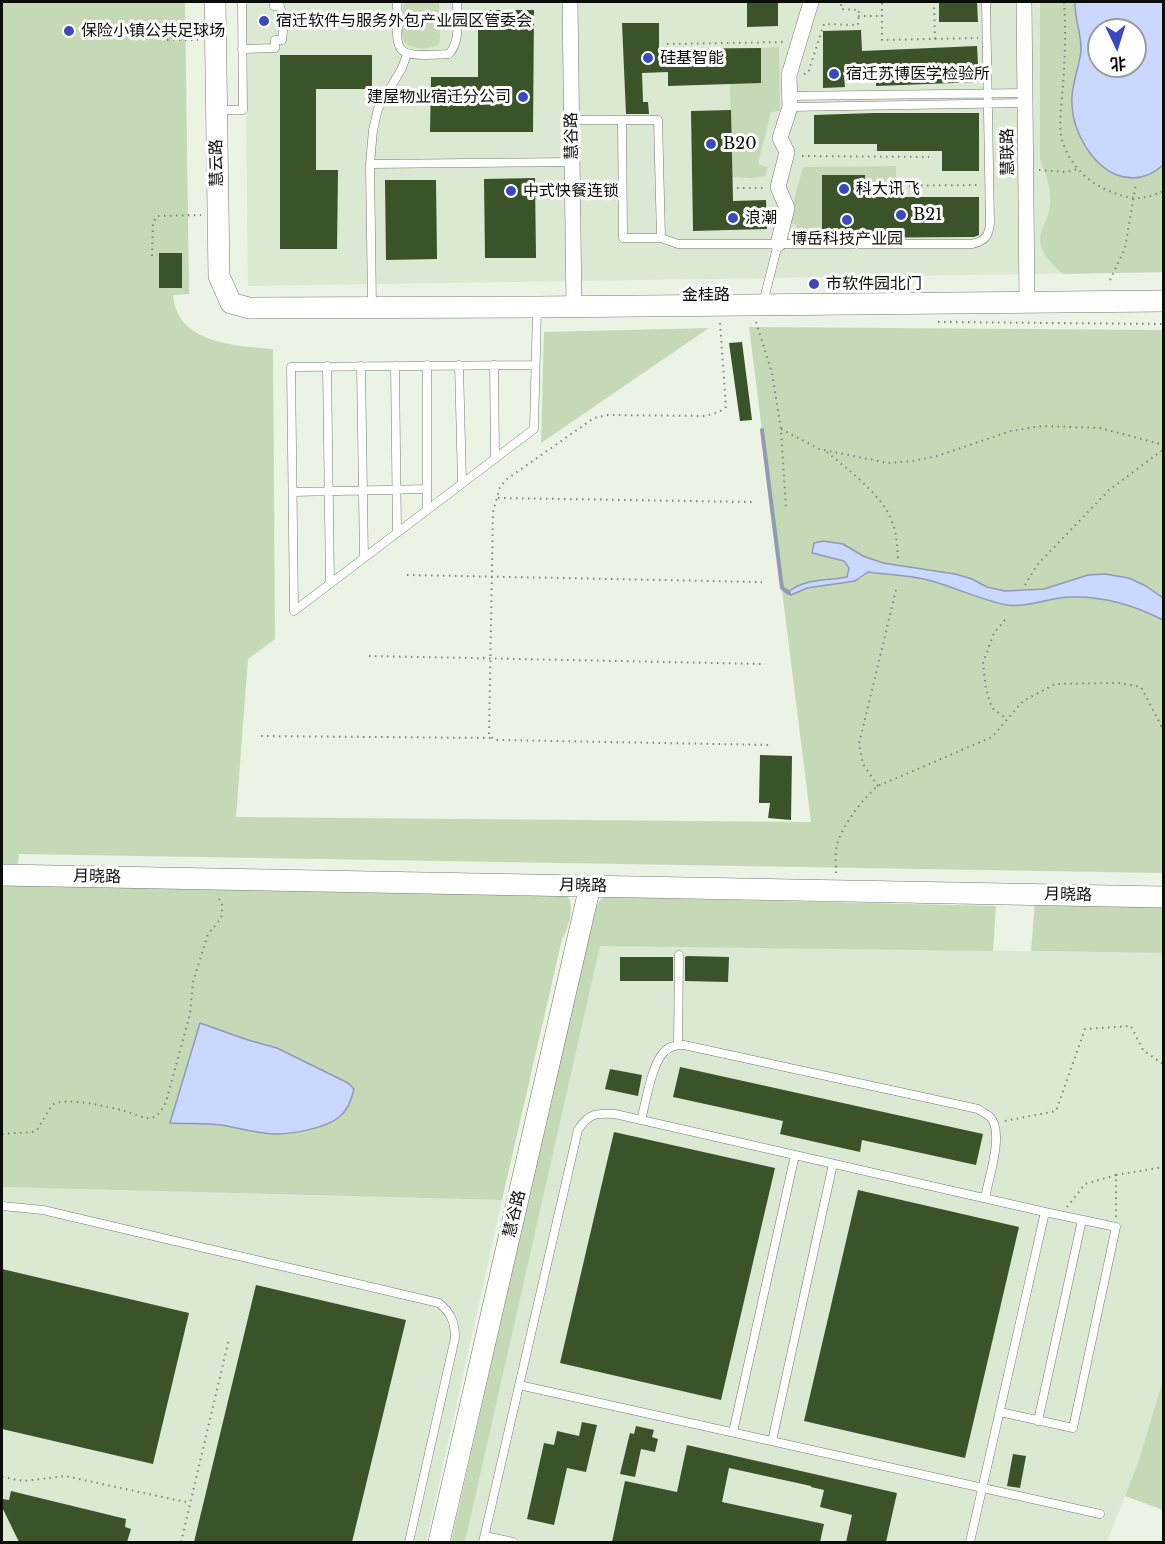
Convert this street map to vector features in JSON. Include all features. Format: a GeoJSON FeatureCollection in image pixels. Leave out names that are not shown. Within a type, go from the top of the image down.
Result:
{"type":"FeatureCollection","features":[{"type":"Feature","properties":{"kind":"street","name":"慧云路"},"geometry":{"type":"LineString","coordinates":[[215,2],[229,276],[238,293],[248,303]]}},
{"type":"Feature","properties":{"kind":"street","name":"慧云路"},"geometry":{"type":"LineString","coordinates":[[222,110],[226,2]]}},
{"type":"Feature","properties":{"kind":"street","name":"慧谷路"},"geometry":{"type":"LineString","coordinates":[[570,2],[573,302]]}},
{"type":"Feature","properties":{"kind":"street"},"geometry":{"type":"LineString","coordinates":[[778,244],[788,208],[778,188],[787,152],[780,138],[790,101],[789,75],[811,2]]}},
{"type":"Feature","properties":{"kind":"street","name":"慧联路"},"geometry":{"type":"LineString","coordinates":[[1024,2],[1027,297]]}},
{"type":"Feature","properties":{"kind":"street","name":"金桂路"},"geometry":{"type":"LineString","coordinates":[[1027,297],[1164,290]]}},
{"type":"Feature","properties":{"kind":"street","name":"金桂路"},"geometry":{"type":"LineString","coordinates":[[248,303],[1027,297],[1164,300]]}},
{"type":"Feature","properties":{"kind":"street","name":"金桂路"},"geometry":{"type":"LineString","coordinates":[[372,303],[537,308],[573,302]]}},
{"type":"Feature","properties":{"kind":"street","name":"月晓路"},"geometry":{"type":"LineString","coordinates":[[2,875],[1164,897]]}},
{"type":"Feature","properties":{"kind":"street","name":"慧谷路"},"geometry":{"type":"LineString","coordinates":[[439,1542],[590,886]]}},
{"type":"Feature","properties":{"kind":"lane"},"geometry":{"type":"LineString","coordinates":[[222,110],[243,110],[242,2]]}},
{"type":"Feature","properties":{"kind":"lane"},"geometry":{"type":"LineString","coordinates":[[242,49],[275,48],[275,40],[282,40],[284,22],[280,6],[274,6],[274,2]]}},
{"type":"Feature","properties":{"kind":"lane"},"geometry":{"type":"LineString","coordinates":[[397,2],[397,45],[401,51],[411,56],[449,54],[452,51],[457,38],[457,2]]}},
{"type":"Feature","properties":{"kind":"lane"},"geometry":{"type":"LineString","coordinates":[[622,120],[623,238],[661,238],[678,244],[972,244],[984,241],[989,234],[990,223],[986,2]]}},
{"type":"Feature","properties":{"kind":"lane"},"geometry":{"type":"LineString","coordinates":[[284,22],[397,20]]}},
{"type":"Feature","properties":{"kind":"lane"},"geometry":{"type":"LineString","coordinates":[[372,303],[370,164],[372,130],[378,109],[402,68],[407,54]]}},
{"type":"Feature","properties":{"kind":"lane"},"geometry":{"type":"LineString","coordinates":[[790,101],[988,94],[1025,98]]}},
{"type":"Feature","properties":{"kind":"lane"},"geometry":{"type":"LineString","coordinates":[[790,101],[988,104],[1025,98]]}},
{"type":"Feature","properties":{"kind":"lane"},"geometry":{"type":"LineString","coordinates":[[571,120],[658,120],[661,238]]}},
{"type":"Feature","properties":{"kind":"lane"},"geometry":{"type":"LineString","coordinates":[[370,164],[572,162]]}},
{"type":"Feature","properties":{"kind":"lane"},"geometry":{"type":"LineString","coordinates":[[758,300],[778,244]]}},
{"type":"Feature","properties":{"kind":"lane"},"geometry":{"type":"LineString","coordinates":[[535,365],[291,367],[294,611],[534,429],[537,308]]}},
{"type":"Feature","properties":{"kind":"lane"},"geometry":{"type":"LineString","coordinates":[[427,365],[427,510]]}},
{"type":"Feature","properties":{"kind":"lane"},"geometry":{"type":"LineString","coordinates":[[459,365],[462,483]]}},
{"type":"Feature","properties":{"kind":"lane"},"geometry":{"type":"LineString","coordinates":[[494,365],[495,459]]}},
{"type":"Feature","properties":{"kind":"lane"},"geometry":{"type":"LineString","coordinates":[[327,366],[330,584]]}},
{"type":"Feature","properties":{"kind":"lane"},"geometry":{"type":"LineString","coordinates":[[361,366],[364,558]]}},
{"type":"Feature","properties":{"kind":"lane"},"geometry":{"type":"LineString","coordinates":[[395,366],[397,532]]}},
{"type":"Feature","properties":{"kind":"lane"},"geometry":{"type":"LineString","coordinates":[[292,492],[427,489]]}},
{"type":"Feature","properties":{"kind":"lane"},"geometry":{"type":"LineString","coordinates":[[678,1045],[679,955]]}},
{"type":"Feature","properties":{"kind":"lane"},"geometry":{"type":"LineString","coordinates":[[641,1120],[662,1053],[678,1045],[978,1110],[992,1118],[996,1132],[995,1149],[985,1198]]}},
{"type":"Feature","properties":{"kind":"lane"},"geometry":{"type":"LineString","coordinates":[[513,1542],[484,1539],[578,1130],[585,1119],[598,1113],[615,1114],[1116,1227],[1073,1428],[1000,1412]]}},
{"type":"Feature","properties":{"kind":"lane"},"geometry":{"type":"LineString","coordinates":[[733,1432],[795,1155]]}},
{"type":"Feature","properties":{"kind":"lane"},"geometry":{"type":"LineString","coordinates":[[772,1441],[833,1164]]}},
{"type":"Feature","properties":{"kind":"lane"},"geometry":{"type":"LineString","coordinates":[[2,1206],[43,1210],[439,1303],[449,1311],[455,1325],[455,1338],[409,1542]]}},
{"type":"Feature","properties":{"kind":"lane"},"geometry":{"type":"LineString","coordinates":[[970,1542],[1045,1212]]}},
{"type":"Feature","properties":{"kind":"lane"},"geometry":{"type":"LineString","coordinates":[[1038,1421],[1082,1220]]}},
{"type":"Feature","properties":{"kind":"lane"},"geometry":{"type":"LineString","coordinates":[[519,1385],[1100,1514]]}},
{"type":"Feature","properties":{"kind":"path"},"geometry":{"type":"LineString","coordinates":[[789,75],[808,73],[824,24],[858,25],[858,10],[841,9],[841,2]]}},
{"type":"Feature","properties":{"kind":"path"},"geometry":{"type":"LineString","coordinates":[[934,39],[934,2],[882,2],[882,40],[987,38]]}},
{"type":"Feature","properties":{"kind":"path"},"geometry":{"type":"LineString","coordinates":[[1064,2],[1066,43],[1062,136],[1070,157],[1078,169],[1099,187],[1135,200],[1164,191]]}},
{"type":"Feature","properties":{"kind":"path"},"geometry":{"type":"LineString","coordinates":[[858,16],[882,16]]}},
{"type":"Feature","properties":{"kind":"path"},"geometry":{"type":"LineString","coordinates":[[167,40],[198,40]]}},
{"type":"Feature","properties":{"kind":"path"},"geometry":{"type":"LineString","coordinates":[[667,44],[799,42]]}},
{"type":"Feature","properties":{"kind":"path"},"geometry":{"type":"LineString","coordinates":[[787,152],[805,158],[929,157]]}},
{"type":"Feature","properties":{"kind":"path"},"geometry":{"type":"LineString","coordinates":[[1026,169],[1066,172],[1078,169]]}},
{"type":"Feature","properties":{"kind":"path"},"geometry":{"type":"LineString","coordinates":[[1110,280],[1125,248],[1135,200],[1136,183]]}},
{"type":"Feature","properties":{"kind":"path"},"geometry":{"type":"LineString","coordinates":[[873,186],[990,184]]}},
{"type":"Feature","properties":{"kind":"path"},"geometry":{"type":"LineString","coordinates":[[737,188],[778,188]]}},
{"type":"Feature","properties":{"kind":"path"},"geometry":{"type":"LineString","coordinates":[[152,256],[153,223],[157,216],[201,215]]}},
{"type":"Feature","properties":{"kind":"path"},"geometry":{"type":"LineString","coordinates":[[758,300],[781,429],[786,508]]}},
{"type":"Feature","properties":{"kind":"path"},"geometry":{"type":"LineString","coordinates":[[491,738],[489,729],[494,512],[500,487],[507,479],[594,418],[608,415],[705,416],[719,412],[726,407],[720,320]]}},
{"type":"Feature","properties":{"kind":"path"},"geometry":{"type":"LineString","coordinates":[[781,429],[825,450],[888,463],[937,456],[1011,431],[1042,426],[1100,428],[1164,447]]}},
{"type":"Feature","properties":{"kind":"path"},"geometry":{"type":"LineString","coordinates":[[1025,585],[1037,565],[1109,490],[1164,447]]}},
{"type":"Feature","properties":{"kind":"path"},"geometry":{"type":"LineString","coordinates":[[825,450],[861,482],[890,516],[897,543],[897,560]]}},
{"type":"Feature","properties":{"kind":"path"},"geometry":{"type":"LineString","coordinates":[[496,498],[753,502]]}},
{"type":"Feature","properties":{"kind":"path"},"geometry":{"type":"LineString","coordinates":[[407,575],[762,582]]}},
{"type":"Feature","properties":{"kind":"path"},"geometry":{"type":"LineString","coordinates":[[878,786],[863,764],[859,744],[896,590]]}},
{"type":"Feature","properties":{"kind":"path"},"geometry":{"type":"LineString","coordinates":[[1005,620],[994,633],[983,663],[986,689],[992,708],[1007,719]]}},
{"type":"Feature","properties":{"kind":"path"},"geometry":{"type":"LineString","coordinates":[[369,656],[765,664]]}},
{"type":"Feature","properties":{"kind":"path"},"geometry":{"type":"LineString","coordinates":[[835,891],[836,846],[867,796],[878,786],[992,736],[1023,701],[1055,684],[1119,683],[1141,687],[1164,731]]}},
{"type":"Feature","properties":{"kind":"path"},"geometry":{"type":"LineString","coordinates":[[261,736],[491,738],[771,745]]}},
{"type":"Feature","properties":{"kind":"path"},"geometry":{"type":"LineString","coordinates":[[2,1134],[38,1130],[52,1105],[64,1101],[126,1111],[144,1119],[155,1117],[162,1112],[190,1014],[193,982],[199,960],[208,934],[222,915],[222,903],[204,879]]}},
{"type":"Feature","properties":{"kind":"path"},"geometry":{"type":"LineString","coordinates":[[993,1123],[1056,1111],[1085,1029],[1131,1026],[1143,1050],[1164,1065]]}},
{"type":"Feature","properties":{"kind":"path"},"geometry":{"type":"LineString","coordinates":[[1061,1215],[1085,1184],[1116,1175],[1164,1167]]}},
{"type":"Feature","properties":{"kind":"path"},"geometry":{"type":"LineString","coordinates":[[1116,1175],[1116,1227]]}},
{"type":"Feature","properties":{"kind":"path"},"geometry":{"type":"LineString","coordinates":[[181,1542],[228,1339]]}},
{"type":"Feature","properties":{"kind":"path"},"geometry":{"type":"LineString","coordinates":[[2,1477],[24,1481],[65,1476],[190,1503]]}},
{"type":"Feature","properties":{"kind":"shaded area"},"geometry":{"type":"Polygon","coordinates":[[[2,2],[185,2],[189,294],[173,295],[177,311],[185,324],[211,339],[226,344],[273,349],[275,639],[248,659],[236,817],[811,822],[749,327],[1163,330],[1163,873],[19,854],[18,865],[2,865],[2,2]]]}},
{"type":"Feature","properties":{"kind":"shaded area"},"geometry":{"type":"Polygon","coordinates":[[[245,2],[1163,2],[1163,272],[248,286],[245,2]]]}},
{"type":"Feature","properties":{"kind":"shaded area"},"geometry":{"type":"Polygon","coordinates":[[[405,2],[439,2],[440,38],[438,45],[421,48],[412,47],[404,42],[401,16],[405,2]]]}},
{"type":"Feature","properties":{"kind":"shaded area"},"geometry":{"type":"Polygon","coordinates":[[[1040,2],[1163,2],[1163,272],[1063,274],[1048,259],[1040,243],[1042,229],[1049,212],[1048,182],[1040,160],[1040,2]]]}},
{"type":"Feature","properties":{"kind":"shaded area"},"geometry":{"type":"Polygon","coordinates":[[[779,47],[780,111],[771,112],[758,164],[768,167],[765,176],[732,177],[730,83],[761,83],[761,48],[779,47]]]}},
{"type":"Feature","properties":{"kind":"shaded area"},"geometry":{"type":"Polygon","coordinates":[[[896,166],[896,183],[865,183],[865,175],[822,175],[822,236],[794,236],[797,225],[788,222],[803,167],[896,166]]]}},
{"type":"Feature","properties":{"kind":"shaded area"},"geometry":{"type":"Polygon","coordinates":[[[709,328],[541,443],[544,332],[709,328]]]}},
{"type":"Feature","properties":{"kind":"shaded area"},"geometry":{"type":"Polygon","coordinates":[[[2,880],[561,890],[570,901],[570,918],[562,939],[502,1200],[2,1187],[2,880]]]}},
{"type":"Feature","properties":{"kind":"shaded area"},"geometry":{"type":"Polygon","coordinates":[[[606,897],[996,906],[993,951],[600,946],[465,1542],[451,1542],[593,911],[601,899],[606,897]]]}},
{"type":"Feature","properties":{"kind":"shaded area"},"geometry":{"type":"Polygon","coordinates":[[[1035,902],[1163,905],[1163,953],[1031,951],[1035,902]]]}},
{"type":"Feature","properties":{"kind":"shaded area"},"geometry":{"type":"Polygon","coordinates":[[[600,945],[1163,953],[1163,1380],[1138,1463],[1107,1542],[465,1542],[600,945]]]}},
{"type":"Feature","properties":{"kind":"shaded area"},"geometry":{"type":"Polygon","coordinates":[[[2,1187],[502,1200],[426,1542],[2,1542],[2,1187]]]}},
{"type":"Feature","properties":{"kind":"shaded area"},"geometry":{"type":"Polygon","coordinates":[[[1163,1380],[1164,1510],[1125,1496],[1138,1463],[1163,1380]]]}},
{"type":"Feature","properties":{"kind":"water"},"geometry":{"type":"Polygon","coordinates":[[[1075,2],[1163,2],[1163,165],[1153,172],[1136,178],[1117,175],[1092,156],[1080,136],[1073,115],[1072,99],[1081,51],[1075,2]]]}},
{"type":"Feature","properties":{"kind":"water"},"geometry":{"type":"Polygon","coordinates":[[[823,541],[843,544],[863,556],[883,563],[955,574],[987,587],[1005,591],[1044,589],[1088,575],[1105,574],[1129,578],[1163,598],[1163,620],[1130,606],[1107,600],[1071,597],[1015,606],[987,600],[928,580],[868,572],[855,581],[807,588],[791,595],[788,592],[802,584],[847,577],[849,568],[844,561],[812,553],[814,543],[823,541]]]}},
{"type":"Feature","properties":{"kind":"water"},"geometry":{"type":"Polygon","coordinates":[[[200,1023],[277,1048],[348,1083],[354,1089],[347,1108],[334,1121],[309,1130],[283,1134],[263,1133],[215,1124],[170,1123],[200,1023]]]}},
{"type":"Feature","properties":{"kind":"building"},"geometry":{"type":"Polygon","coordinates":[[[747,2],[778,2],[778,26],[747,27],[747,2]]]}},
{"type":"Feature","properties":{"kind":"building"},"geometry":{"type":"Polygon","coordinates":[[[939,2],[977,2],[978,22],[939,22],[939,2]]]}},
{"type":"Feature","properties":{"kind":"building"},"geometry":{"type":"Polygon","coordinates":[[[478,10],[534,10],[533,132],[430,132],[431,77],[478,77],[478,10]]]}},
{"type":"Feature","properties":{"kind":"building"},"geometry":{"type":"Polygon","coordinates":[[[622,23],[659,23],[659,49],[761,48],[761,83],[668,86],[668,72],[642,73],[643,102],[648,102],[649,114],[626,114],[622,23]]]}},
{"type":"Feature","properties":{"kind":"building"},"geometry":{"type":"Polygon","coordinates":[[[861,30],[862,51],[977,46],[979,82],[876,86],[876,75],[844,77],[845,87],[823,88],[823,31],[861,30]]]}},
{"type":"Feature","properties":{"kind":"building"},"geometry":{"type":"Polygon","coordinates":[[[280,55],[372,55],[372,89],[316,89],[316,170],[338,170],[337,249],[280,249],[280,55]]]}},
{"type":"Feature","properties":{"kind":"building","name":"B20"},"geometry":{"type":"Polygon","coordinates":[[[731,110],[733,201],[766,200],[767,229],[693,231],[691,111],[731,110]]]}},
{"type":"Feature","properties":{"kind":"building"},"geometry":{"type":"Polygon","coordinates":[[[979,113],[979,171],[942,171],[942,151],[877,151],[877,144],[814,144],[814,115],[979,113]]]}},
{"type":"Feature","properties":{"kind":"building","name":"B21"},"geometry":{"type":"Polygon","coordinates":[[[822,175],[865,175],[865,197],[979,197],[979,235],[974,237],[822,238],[822,175]]]}},
{"type":"Feature","properties":{"kind":"building"},"geometry":{"type":"Polygon","coordinates":[[[535,178],[536,258],[485,258],[484,179],[535,178]]]}},
{"type":"Feature","properties":{"kind":"building"},"geometry":{"type":"Polygon","coordinates":[[[385,180],[436,180],[437,259],[386,260],[385,180]]]}},
{"type":"Feature","properties":{"kind":"building"},"geometry":{"type":"Polygon","coordinates":[[[159,253],[182,253],[182,288],[159,288],[159,253]]]}},
{"type":"Feature","properties":{"kind":"building"},"geometry":{"type":"Polygon","coordinates":[[[742,342],[752,420],[740,421],[729,343],[742,342]]]}},
{"type":"Feature","properties":{"kind":"building"},"geometry":{"type":"Polygon","coordinates":[[[760,755],[792,756],[791,820],[768,818],[770,803],[759,803],[760,755]]]}},
{"type":"Feature","properties":{"kind":"building"},"geometry":{"type":"Polygon","coordinates":[[[620,957],[673,957],[673,981],[620,981],[620,957]]]}},
{"type":"Feature","properties":{"kind":"building"},"geometry":{"type":"Polygon","coordinates":[[[685,957],[729,957],[728,982],[685,981],[685,957]]]}},
{"type":"Feature","properties":{"kind":"building"},"geometry":{"type":"Polygon","coordinates":[[[680,1067],[983,1134],[976,1165],[862,1140],[860,1152],[780,1134],[783,1121],[673,1097],[680,1067]]]}},
{"type":"Feature","properties":{"kind":"building"},"geometry":{"type":"Polygon","coordinates":[[[610,1069],[642,1075],[638,1096],[605,1089],[610,1069]]]}},
{"type":"Feature","properties":{"kind":"building"},"geometry":{"type":"Polygon","coordinates":[[[614,1132],[775,1168],[721,1400],[560,1363],[614,1132]]]}},
{"type":"Feature","properties":{"kind":"building"},"geometry":{"type":"Polygon","coordinates":[[[858,1190],[1019,1227],[965,1458],[804,1421],[858,1190]]]}},
{"type":"Feature","properties":{"kind":"building"},"geometry":{"type":"Polygon","coordinates":[[[2,1269],[189,1313],[153,1464],[2,1429],[2,1269]]]}},
{"type":"Feature","properties":{"kind":"building"},"geometry":{"type":"Polygon","coordinates":[[[256,1285],[406,1320],[352,1542],[194,1542],[256,1285]]]}},
{"type":"Feature","properties":{"kind":"building"},"geometry":{"type":"Polygon","coordinates":[[[582,1422],[597,1425],[586,1472],[567,1468],[554,1525],[527,1519],[544,1443],[554,1445],[557,1431],[579,1436],[582,1422]]]}},
{"type":"Feature","properties":{"kind":"building"},"geometry":{"type":"Polygon","coordinates":[[[636,1426],[654,1430],[652,1437],[658,1439],[655,1452],[641,1449],[635,1477],[620,1474],[630,1433],[634,1434],[636,1426]]]}},
{"type":"Feature","properties":{"kind":"building"},"geometry":{"type":"Polygon","coordinates":[[[687,1445],[897,1493],[886,1542],[846,1542],[852,1515],[820,1507],[824,1490],[729,1468],[722,1502],[824,1524],[820,1542],[612,1542],[625,1481],[677,1492],[687,1445]]]}},
{"type":"Feature","properties":{"kind":"building"},"geometry":{"type":"Polygon","coordinates":[[[1013,1454],[1026,1456],[1020,1488],[1007,1486],[1013,1454]]]}},
{"type":"Feature","properties":{"kind":"building"},"geometry":{"type":"Polygon","coordinates":[[[11,1491],[126,1519],[125,1527],[131,1529],[127,1542],[19,1542],[2,1507],[2,1499],[9,1500],[11,1491]]]}},
{"type":"Feature","properties":{"kind":"waterway"},"geometry":{"type":"LineString","coordinates":[[762,430],[782,588],[789,593]]}},
{"type":"Feature","properties":{"kind":"place","name":"宿迁软件与服务外包产业园区管委会"},"geometry":{"type":"Point","coordinates":[264,21]}},
{"type":"Feature","properties":{"kind":"place","name":"保险小镇公共足球场"},"geometry":{"type":"Point","coordinates":[69,31]}},
{"type":"Feature","properties":{"kind":"place","name":"硅基智能"},"geometry":{"type":"Point","coordinates":[648,58]}},
{"type":"Feature","properties":{"kind":"place","name":"宿迁苏博医学检验所"},"geometry":{"type":"Point","coordinates":[834,74]}},
{"type":"Feature","properties":{"kind":"place","name":"建屋物业宿迁分公司"},"geometry":{"type":"Point","coordinates":[523,97]}},
{"type":"Feature","properties":{"kind":"place","name":"B20"},"geometry":{"type":"Point","coordinates":[711,144]}},
{"type":"Feature","properties":{"kind":"place","name":"科大讯飞"},"geometry":{"type":"Point","coordinates":[844,189]}},
{"type":"Feature","properties":{"kind":"place","name":"中式快餐连锁"},"geometry":{"type":"Point","coordinates":[511,191]}},
{"type":"Feature","properties":{"kind":"place","name":"B21"},"geometry":{"type":"Point","coordinates":[901,215]}},
{"type":"Feature","properties":{"kind":"place","name":"浪潮"},"geometry":{"type":"Point","coordinates":[733,218]}},
{"type":"Feature","properties":{"kind":"place","name":"博岳科技产业园"},"geometry":{"type":"Point","coordinates":[847,220]}},
{"type":"Feature","properties":{"kind":"place","name":"市软件园北门"},"geometry":{"type":"Point","coordinates":[814,284]}}]}
